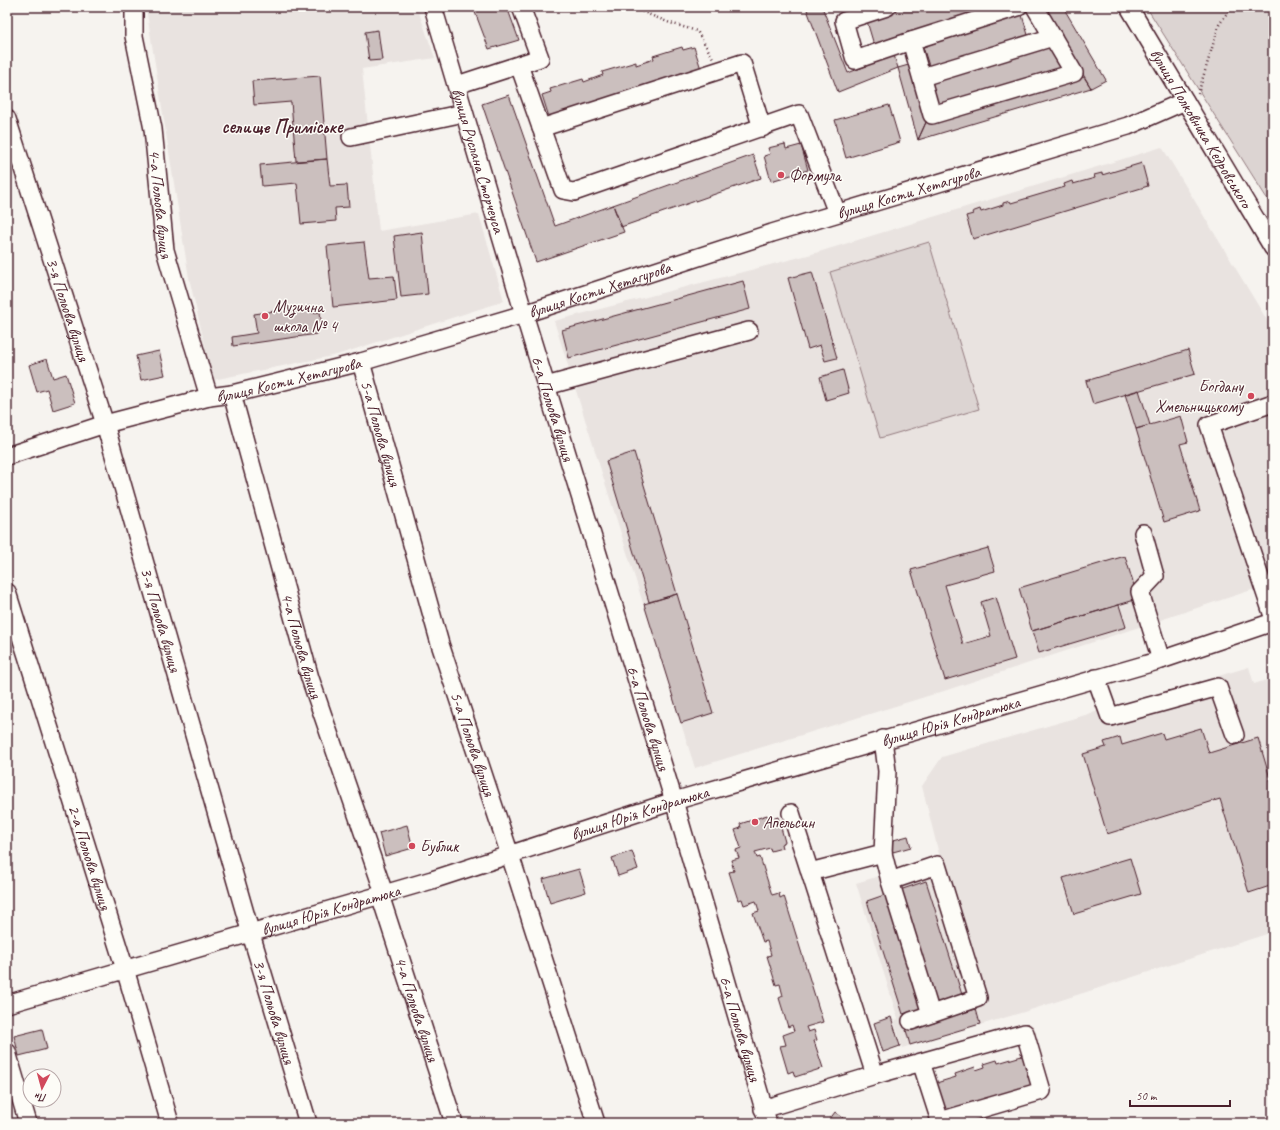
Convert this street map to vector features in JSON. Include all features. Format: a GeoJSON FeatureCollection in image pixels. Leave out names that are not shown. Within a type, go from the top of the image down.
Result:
{"type":"FeatureCollection","features":[{"type":"Feature","properties":{"kind":"street","name":"4-а Польова вулиця"},"geometry":{"type":"LineString","coordinates":[[134,7],[134,36],[153,129],[165,250],[209,397]]}},
{"type":"Feature","properties":{"kind":"street","name":"вулиця Руслана Сторчеуса"},"geometry":{"type":"LineString","coordinates":[[433,7],[524,314]]}},
{"type":"Feature","properties":{"kind":"street"},"geometry":{"type":"LineString","coordinates":[[456,85],[540,58],[521,7]]}},
{"type":"Feature","properties":{"kind":"street"},"geometry":{"type":"LineString","coordinates":[[887,7],[844,21],[855,60],[1018,7]]}},
{"type":"Feature","properties":{"kind":"street"},"geometry":{"type":"LineString","coordinates":[[911,41],[932,115],[1074,73],[1035,7]]}},
{"type":"Feature","properties":{"kind":"street","name":"вулиця Полковника Кедровського"},"geometry":{"type":"LineString","coordinates":[[1129,7],[1273,248]]}},
{"type":"Feature","properties":{"kind":"street"},"geometry":{"type":"LineString","coordinates":[[922,77],[1053,38]]}},
{"type":"Feature","properties":{"kind":"street"},"geometry":{"type":"LineString","coordinates":[[541,128],[742,63],[762,128]]}},
{"type":"Feature","properties":{"kind":"street"},"geometry":{"type":"LineString","coordinates":[[519,65],[563,190],[574,192],[799,114],[837,213]]}},
{"type":"Feature","properties":{"kind":"street","name":"вулиця Кости Хетагурова"},"geometry":{"type":"LineString","coordinates":[[7,456],[105,424],[209,397],[232,394],[361,362],[524,314],[837,213],[1128,126],[1185,101]]}},
{"type":"Feature","properties":{"kind":"street"},"geometry":{"type":"LineString","coordinates":[[351,137],[464,113]]}},
{"type":"Feature","properties":{"kind":"street","name":"3-я Польова вулиця"},"geometry":{"type":"LineString","coordinates":[[7,119],[105,424],[251,934],[308,1123]]}},
{"type":"Feature","properties":{"kind":"street","name":"6-а Польова вулиця"},"geometry":{"type":"LineString","coordinates":[[524,314],[674,801],[766,1116]]}},
{"type":"Feature","properties":{"kind":"street"},"geometry":{"type":"LineString","coordinates":[[546,386],[748,331]]}},
{"type":"Feature","properties":{"kind":"street","name":"5-а Польова вулиця"},"geometry":{"type":"LineString","coordinates":[[361,362],[440,644],[510,855],[596,1123]]}},
{"type":"Feature","properties":{"kind":"street","name":"4-а Польова вулиця"},"geometry":{"type":"LineString","coordinates":[[232,394],[310,678],[382,894],[454,1123]]}},
{"type":"Feature","properties":{"kind":"street"},"geometry":{"type":"LineString","coordinates":[[1273,403],[1209,425],[1273,616]]}},
{"type":"Feature","properties":{"kind":"street"},"geometry":{"type":"LineString","coordinates":[[1143,533],[1155,576],[1140,592],[1161,660]]}},
{"type":"Feature","properties":{"kind":"street","name":"2-а Польова вулиця"},"geometry":{"type":"LineString","coordinates":[[7,592],[125,969],[170,1123]]}},
{"type":"Feature","properties":{"kind":"street","name":"вулиця Юрія Кондратюка"},"geometry":{"type":"LineString","coordinates":[[7,1004],[251,934],[510,855],[674,801],[883,739],[1161,660],[1273,622]]}},
{"type":"Feature","properties":{"kind":"street"},"geometry":{"type":"LineString","coordinates":[[1096,678],[1110,718],[1218,687],[1235,735]]}},
{"type":"Feature","properties":{"kind":"street"},"geometry":{"type":"LineString","coordinates":[[883,739],[887,771],[882,853],[930,1014]]}},
{"type":"Feature","properties":{"kind":"street"},"geometry":{"type":"LineString","coordinates":[[791,812],[875,1074]]}},
{"type":"Feature","properties":{"kind":"street"},"geometry":{"type":"LineString","coordinates":[[810,872],[882,853]]}},
{"type":"Feature","properties":{"kind":"street"},"geometry":{"type":"LineString","coordinates":[[890,881],[937,864],[978,998],[911,1021]]}},
{"type":"Feature","properties":{"kind":"street"},"geometry":{"type":"LineString","coordinates":[[766,1116],[875,1074],[1025,1033],[1042,1091],[940,1121],[921,1062]]}},
{"type":"Feature","properties":{"kind":"street"},"geometry":{"type":"LineString","coordinates":[[7,1052],[28,1123]]}},
{"type":"Feature","properties":{"kind":"path"},"geometry":{"type":"LineString","coordinates":[[631,7],[670,24],[697,31],[720,70]]}},
{"type":"Feature","properties":{"kind":"path"},"geometry":{"type":"LineString","coordinates":[[1185,101],[1199,93],[1218,25],[1232,7]]}},
{"type":"Feature","properties":{"kind":"shaded area"},"geometry":{"type":"Polygon","coordinates":[[[146,7],[417,7],[435,58],[362,69],[379,231],[479,214],[504,301],[337,355],[213,380],[189,278],[146,7]]]}},
{"type":"Feature","properties":{"kind":"shaded area"},"geometry":{"type":"Polygon","coordinates":[[[1146,7],[1273,7],[1273,208],[1147,8],[1146,7]]]}},
{"type":"Feature","properties":{"kind":"shaded area"},"geometry":{"type":"Polygon","coordinates":[[[1162,147],[1273,330],[1273,583],[944,691],[695,768],[554,321],[812,254],[1162,147]]]}},
{"type":"Feature","properties":{"kind":"shaded area"},"geometry":{"type":"Polygon","coordinates":[[[929,242],[979,409],[880,438],[830,272],[929,242]]]}},
{"type":"Feature","properties":{"kind":"shaded area"},"geometry":{"type":"Polygon","coordinates":[[[1249,667],[1254,684],[1273,678],[1273,932],[1024,1012],[902,1048],[894,1021],[898,1019],[856,883],[940,858],[922,786],[942,757],[1249,667]]]}},
{"type":"Feature","properties":{"kind":"building"},"geometry":{"type":"Polygon","coordinates":[[[473,7],[507,7],[519,40],[489,49],[473,7]]]}},
{"type":"Feature","properties":{"kind":"building"},"geometry":{"type":"Polygon","coordinates":[[[806,7],[822,7],[848,73],[894,55],[898,68],[838,92],[806,7]]]}},
{"type":"Feature","properties":{"kind":"building"},"geometry":{"type":"Polygon","coordinates":[[[901,7],[998,7],[874,45],[866,18],[901,7]]]}},
{"type":"Feature","properties":{"kind":"building"},"geometry":{"type":"Polygon","coordinates":[[[1044,7],[1063,7],[1106,80],[1091,88],[1044,7]]]}},
{"type":"Feature","properties":{"kind":"building"},"geometry":{"type":"Polygon","coordinates":[[[1021,12],[1029,38],[930,69],[922,44],[1021,12]]]}},
{"type":"Feature","properties":{"kind":"building"},"geometry":{"type":"Polygon","coordinates":[[[378,30],[382,60],[369,61],[365,32],[378,30]]]}},
{"type":"Feature","properties":{"kind":"building"},"geometry":{"type":"Polygon","coordinates":[[[1048,46],[1064,71],[938,107],[930,79],[1048,46]]]}},
{"type":"Feature","properties":{"kind":"building"},"geometry":{"type":"Polygon","coordinates":[[[682,47],[683,50],[694,47],[701,69],[549,117],[542,95],[551,92],[550,89],[583,79],[584,82],[603,75],[602,72],[636,62],[636,65],[654,59],[653,56],[682,47]]]}},
{"type":"Feature","properties":{"kind":"building"},"geometry":{"type":"Polygon","coordinates":[[[912,64],[927,120],[918,140],[898,68],[912,64]]]}},
{"type":"Feature","properties":{"kind":"building"},"geometry":{"type":"Polygon","coordinates":[[[320,76],[327,159],[296,161],[291,102],[254,105],[252,81],[320,76]]]}},
{"type":"Feature","properties":{"kind":"building"},"geometry":{"type":"Polygon","coordinates":[[[1084,77],[1091,88],[918,140],[927,120],[1084,77]]]}},
{"type":"Feature","properties":{"kind":"building"},"geometry":{"type":"Polygon","coordinates":[[[509,95],[555,226],[613,205],[624,232],[536,262],[482,104],[509,95]]]}},
{"type":"Feature","properties":{"kind":"building"},"geometry":{"type":"Polygon","coordinates":[[[889,105],[900,142],[846,158],[835,120],[889,105]]]}},
{"type":"Feature","properties":{"kind":"building"},"geometry":{"type":"Polygon","coordinates":[[[785,144],[786,149],[801,145],[808,170],[771,181],[764,156],[770,154],[768,148],[785,144]]]}},
{"type":"Feature","properties":{"kind":"building"},"geometry":{"type":"Polygon","coordinates":[[[753,155],[761,178],[621,227],[613,205],[753,155]]]}},
{"type":"Feature","properties":{"kind":"building"},"geometry":{"type":"Polygon","coordinates":[[[327,159],[330,186],[347,185],[349,207],[335,208],[336,221],[301,224],[297,183],[262,186],[260,165],[327,159]]]}},
{"type":"Feature","properties":{"kind":"building"},"geometry":{"type":"Polygon","coordinates":[[[1142,163],[1148,186],[973,239],[966,216],[973,214],[972,212],[980,209],[981,212],[1003,205],[1003,203],[1010,201],[1011,203],[1065,187],[1064,184],[1072,181],[1073,184],[1095,178],[1094,175],[1102,173],[1102,175],[1142,163]]]}},
{"type":"Feature","properties":{"kind":"building"},"geometry":{"type":"Polygon","coordinates":[[[422,232],[428,294],[401,297],[394,236],[422,232]]]}},
{"type":"Feature","properties":{"kind":"building"},"geometry":{"type":"Polygon","coordinates":[[[364,242],[369,278],[394,276],[397,300],[333,307],[327,246],[364,242]]]}},
{"type":"Feature","properties":{"kind":"building"},"geometry":{"type":"Polygon","coordinates":[[[812,272],[837,358],[825,361],[820,345],[808,349],[788,278],[812,272]]]}},
{"type":"Feature","properties":{"kind":"building"},"geometry":{"type":"Polygon","coordinates":[[[743,281],[750,309],[569,358],[562,330],[743,281]]]}},
{"type":"Feature","properties":{"kind":"building"},"geometry":{"type":"Polygon","coordinates":[[[311,306],[312,313],[320,312],[322,327],[316,328],[317,334],[233,346],[232,337],[257,333],[254,314],[311,306]]]}},
{"type":"Feature","properties":{"kind":"building"},"geometry":{"type":"Polygon","coordinates":[[[1188,350],[1195,374],[1093,404],[1086,381],[1188,350]]]}},
{"type":"Feature","properties":{"kind":"building"},"geometry":{"type":"Polygon","coordinates":[[[159,351],[165,375],[141,380],[136,356],[159,351]]]}},
{"type":"Feature","properties":{"kind":"building"},"geometry":{"type":"Polygon","coordinates":[[[47,359],[53,378],[66,374],[75,403],[53,410],[47,389],[37,392],[29,365],[47,359]]]}},
{"type":"Feature","properties":{"kind":"building"},"geometry":{"type":"Polygon","coordinates":[[[843,370],[849,393],[826,400],[820,377],[843,370]]]}},
{"type":"Feature","properties":{"kind":"building"},"geometry":{"type":"Polygon","coordinates":[[[1139,390],[1150,425],[1136,429],[1125,394],[1139,390]]]}},
{"type":"Feature","properties":{"kind":"building"},"geometry":{"type":"Polygon","coordinates":[[[1181,416],[1188,442],[1180,444],[1200,511],[1164,522],[1136,429],[1181,416]]]}},
{"type":"Feature","properties":{"kind":"building"},"geometry":{"type":"Polygon","coordinates":[[[634,452],[677,594],[649,602],[606,461],[634,452]]]}},
{"type":"Feature","properties":{"kind":"building"},"geometry":{"type":"Polygon","coordinates":[[[988,548],[995,571],[945,585],[963,644],[991,636],[981,602],[996,597],[1015,659],[945,680],[911,570],[988,548]]]}},
{"type":"Feature","properties":{"kind":"building"},"geometry":{"type":"Polygon","coordinates":[[[1125,556],[1138,599],[1032,631],[1019,588],[1125,556]]]}},
{"type":"Feature","properties":{"kind":"building"},"geometry":{"type":"Polygon","coordinates":[[[677,594],[713,713],[681,723],[644,604],[677,594]]]}},
{"type":"Feature","properties":{"kind":"building"},"geometry":{"type":"Polygon","coordinates":[[[1119,605],[1126,627],[1039,653],[1032,631],[1119,605]]]}},
{"type":"Feature","properties":{"kind":"building"},"geometry":{"type":"Polygon","coordinates":[[[1201,728],[1209,753],[1258,738],[1273,788],[1273,885],[1249,893],[1220,799],[1107,834],[1083,754],[1106,747],[1104,742],[1120,737],[1122,745],[1162,733],[1164,739],[1201,728]]]}},
{"type":"Feature","properties":{"kind":"building"},"geometry":{"type":"Polygon","coordinates":[[[767,815],[769,820],[778,817],[785,842],[781,844],[782,848],[771,851],[770,848],[755,852],[757,858],[760,857],[772,895],[779,893],[780,898],[784,896],[823,1022],[806,1027],[808,1032],[814,1030],[817,1040],[814,1041],[823,1068],[795,1077],[793,1071],[788,1073],[780,1046],[786,1045],[783,1035],[794,1031],[792,1025],[788,1027],[779,998],[783,996],[780,984],[776,985],[767,956],[771,955],[767,941],[763,942],[753,913],[759,911],[756,901],[744,905],[742,899],[738,900],[729,872],[734,871],[731,860],[739,858],[736,850],[741,848],[735,830],[741,828],[740,824],[767,815]]]}},
{"type":"Feature","properties":{"kind":"building"},"geometry":{"type":"Polygon","coordinates":[[[407,825],[413,848],[385,856],[379,833],[407,825]]]}},
{"type":"Feature","properties":{"kind":"building"},"geometry":{"type":"Polygon","coordinates":[[[908,836],[911,847],[893,852],[890,841],[908,836]]]}},
{"type":"Feature","properties":{"kind":"building"},"geometry":{"type":"Polygon","coordinates":[[[632,851],[638,869],[618,876],[612,858],[632,851]]]}},
{"type":"Feature","properties":{"kind":"building"},"geometry":{"type":"Polygon","coordinates":[[[1130,858],[1141,894],[1074,914],[1063,878],[1130,858]]]}},
{"type":"Feature","properties":{"kind":"building"},"geometry":{"type":"Polygon","coordinates":[[[579,869],[586,892],[550,903],[543,879],[579,869]]]}},
{"type":"Feature","properties":{"kind":"building"},"geometry":{"type":"Polygon","coordinates":[[[926,881],[964,1001],[938,1009],[900,890],[926,881]]]}},
{"type":"Feature","properties":{"kind":"building"},"geometry":{"type":"Polygon","coordinates":[[[890,893],[926,1007],[903,1014],[867,901],[890,893]]]}},
{"type":"Feature","properties":{"kind":"building"},"geometry":{"type":"Polygon","coordinates":[[[976,1009],[980,1024],[910,1045],[906,1030],[976,1009]]]}},
{"type":"Feature","properties":{"kind":"building"},"geometry":{"type":"Polygon","coordinates":[[[891,1017],[900,1046],[883,1052],[874,1023],[891,1017]]]}},
{"type":"Feature","properties":{"kind":"building"},"geometry":{"type":"Polygon","coordinates":[[[42,1029],[47,1049],[19,1056],[14,1036],[42,1029]]]}},
{"type":"Feature","properties":{"kind":"building"},"geometry":{"type":"Polygon","coordinates":[[[1025,1055],[1034,1085],[943,1114],[933,1084],[956,1077],[955,1074],[975,1067],[976,1070],[985,1067],[984,1064],[997,1060],[998,1063],[1025,1055]]]}},
{"type":"Feature","properties":{"kind":"building"},"geometry":{"type":"Polygon","coordinates":[[[835,1112],[850,1123],[827,1123],[835,1112]]]}},
{"type":"Feature","properties":{"kind":"place","name":"Формула"},"geometry":{"type":"Point","coordinates":[781,175]}},
{"type":"Feature","properties":{"kind":"place","name":"Музична школа № 4"},"geometry":{"type":"Point","coordinates":[265,316]}},
{"type":"Feature","properties":{"kind":"place","name":"Богдану Хмельницькому"},"geometry":{"type":"Point","coordinates":[1251,396]}},
{"type":"Feature","properties":{"kind":"place","name":"Апельсин"},"geometry":{"type":"Point","coordinates":[755,822]}},
{"type":"Feature","properties":{"kind":"place","name":"Бублик"},"geometry":{"type":"Point","coordinates":[412,846]}},
{"type":"Feature","properties":{"kind":"district","name":"селище Приміське"},"geometry":{"type":"Point","coordinates":[282,127]}}]}
